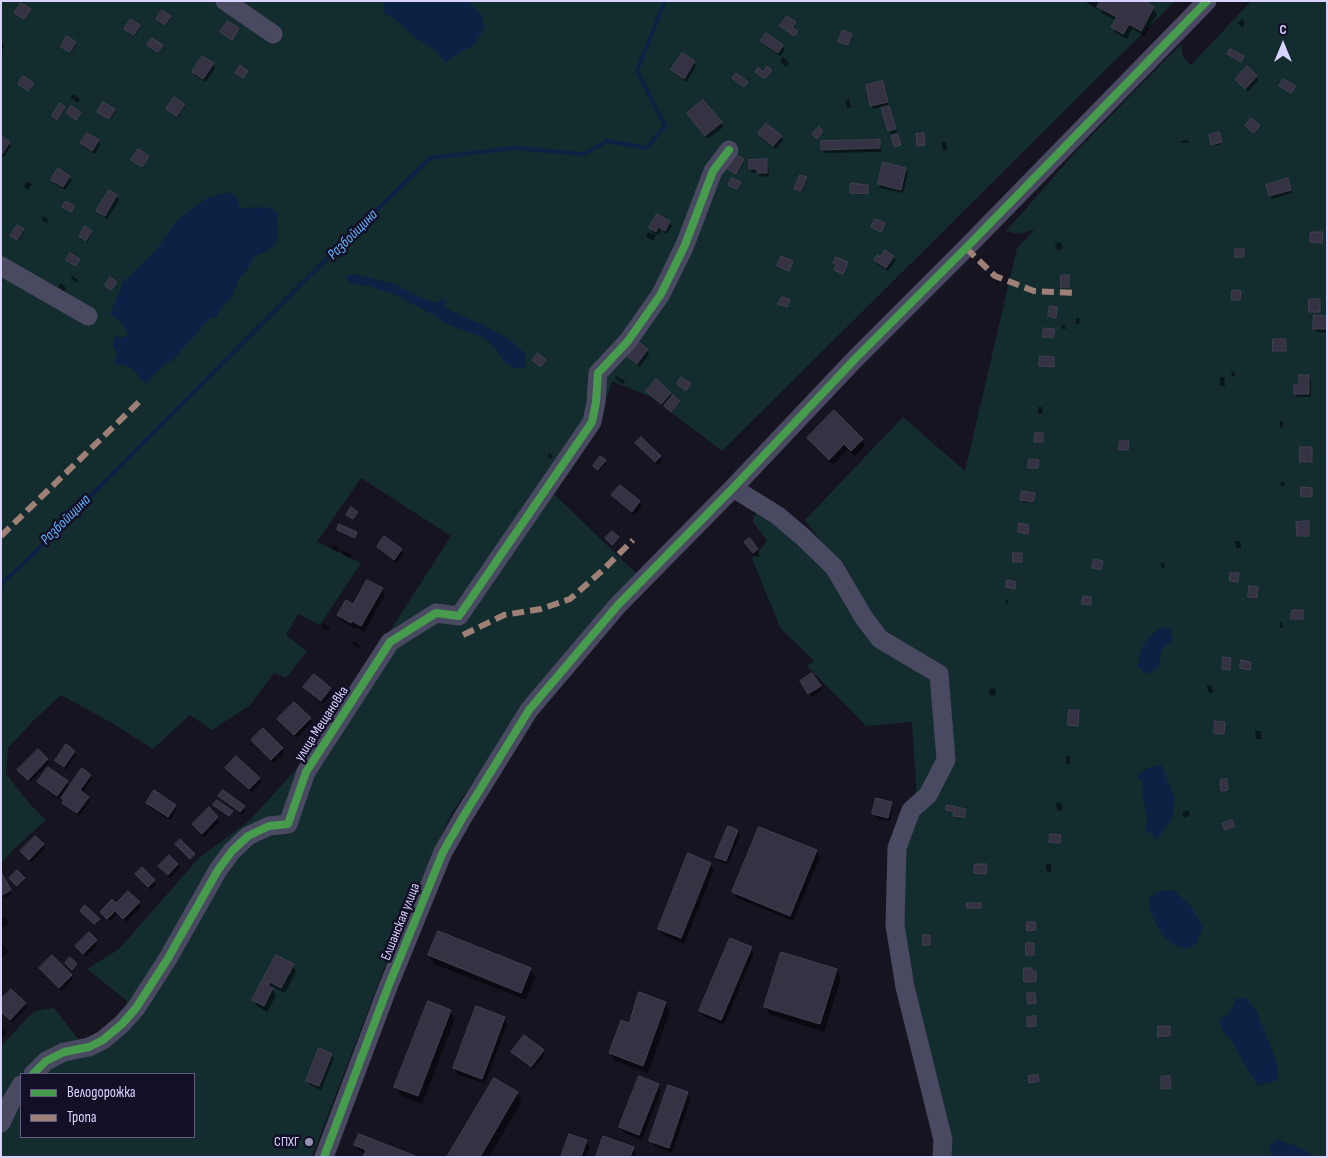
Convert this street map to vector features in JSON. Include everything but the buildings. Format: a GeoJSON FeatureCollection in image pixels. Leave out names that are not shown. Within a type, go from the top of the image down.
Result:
{"type":"FeatureCollection","features":[{"type":"Feature","properties":{"kind":"street"},"geometry":{"type":"LineString","coordinates":[[225,1],[273,34]]}},
{"type":"Feature","properties":{"kind":"street","name":"Елшанская улица"},"geometry":{"type":"LineString","coordinates":[[324,1157],[388,987],[443,852],[529,710],[618,605],[1207,1]]}},
{"type":"Feature","properties":{"kind":"street","name":"улица Мещановка"},"geometry":{"type":"LineString","coordinates":[[34,1073],[46,1062],[64,1052],[90,1047],[104,1040],[122,1024],[136,1008],[168,960],[218,870],[232,851],[248,836],[268,826],[288,824],[306,772],[390,642],[436,613],[460,616],[592,422],[596,402],[598,373],[628,341],[661,294],[685,245],[713,172],[729,150]]}},
{"type":"Feature","properties":{"kind":"street"},"geometry":{"type":"LineString","coordinates":[[1,266],[88,316]]}},
{"type":"Feature","properties":{"kind":"street"},"geometry":{"type":"LineString","coordinates":[[733,488],[777,515],[834,567],[864,618],[880,639],[939,674],[946,760],[928,795],[911,810],[897,848],[895,925],[905,987],[943,1140],[942,1157]]}},
{"type":"Feature","properties":{"kind":"street"},"geometry":{"type":"LineString","coordinates":[[1,1122],[10,1102],[20,1087]]}},
{"type":"Feature","properties":{"kind":"green space"},"geometry":{"type":"Polygon","coordinates":[[[1,1],[1175,1],[722,451],[651,397],[612,381],[601,417],[553,493],[639,576],[525,706],[452,813],[390,953],[312,1157],[1,1157],[1,1046],[34,1011],[54,1008],[82,1044],[124,1019],[127,1001],[87,969],[119,949],[199,858],[249,821],[300,765],[379,648],[451,536],[361,478],[317,542],[361,563],[320,625],[298,614],[286,635],[307,651],[286,678],[274,673],[250,705],[212,730],[190,715],[153,749],[112,723],[61,695],[8,748],[6,774],[29,803],[46,820],[1,863],[1,1]]]}},
{"type":"Feature","properties":{"kind":"green space"},"geometry":{"type":"Polygon","coordinates":[[[1251,1],[1327,1],[1327,1157],[944,1157],[894,876],[917,804],[912,722],[866,726],[807,666],[814,661],[781,629],[752,559],[767,541],[753,522],[753,516],[759,512],[829,570],[877,643],[919,654],[877,625],[836,560],[805,520],[903,417],[965,471],[1017,248],[1034,230],[1019,234],[1006,231],[1081,146],[1181,44],[1183,57],[1191,65],[1251,1]]]}},
{"type":"Feature","properties":{"kind":"water"},"geometry":{"type":"Polygon","coordinates":[[[387,1],[468,1],[482,16],[485,27],[474,45],[452,57],[446,63],[434,49],[417,39],[396,20],[384,13],[383,4],[387,1]]]}},
{"type":"Feature","properties":{"kind":"water"},"geometry":{"type":"Polygon","coordinates":[[[230,192],[237,199],[240,208],[268,207],[277,213],[278,236],[275,245],[254,257],[248,269],[239,278],[232,297],[224,304],[216,317],[210,318],[172,361],[161,367],[146,383],[142,381],[134,370],[123,364],[117,365],[114,362],[117,352],[113,347],[115,335],[121,338],[128,335],[123,324],[110,314],[123,282],[156,250],[179,218],[207,198],[230,192]]]}},
{"type":"Feature","properties":{"kind":"water"},"geometry":{"type":"Polygon","coordinates":[[[353,274],[394,284],[436,303],[441,298],[447,302],[444,306],[447,308],[507,338],[525,353],[526,367],[518,369],[504,363],[496,349],[484,338],[447,324],[396,295],[369,286],[349,283],[346,276],[353,274]]]}},
{"type":"Feature","properties":{"kind":"water"},"geometry":{"type":"Polygon","coordinates":[[[1162,627],[1171,629],[1173,640],[1161,650],[1159,667],[1147,674],[1138,667],[1140,654],[1147,640],[1162,627]]]}},
{"type":"Feature","properties":{"kind":"water"},"geometry":{"type":"Polygon","coordinates":[[[1161,764],[1175,799],[1172,819],[1157,839],[1146,830],[1147,814],[1142,795],[1143,784],[1137,776],[1146,769],[1161,764]]]}},
{"type":"Feature","properties":{"kind":"water"},"geometry":{"type":"Polygon","coordinates":[[[1173,890],[1190,905],[1203,927],[1196,944],[1186,949],[1172,944],[1162,935],[1150,911],[1149,897],[1158,892],[1173,890]]]}},
{"type":"Feature","properties":{"kind":"water"},"geometry":{"type":"Polygon","coordinates":[[[1246,998],[1257,1012],[1278,1066],[1278,1080],[1258,1086],[1233,1043],[1223,1030],[1219,1019],[1229,1014],[1236,999],[1246,998]]]}},
{"type":"Feature","properties":{"kind":"water"},"geometry":{"type":"Polygon","coordinates":[[[1277,1139],[1303,1149],[1314,1157],[1273,1157],[1268,1148],[1277,1139]]]}},
{"type":"Feature","properties":{"kind":"waterway","name":"Разбойщина"},"geometry":{"type":"LineString","coordinates":[[1,584],[305,280],[430,158],[513,148],[584,154],[607,141],[646,148],[665,126],[637,71],[665,1]]}},
{"type":"Feature","properties":{"kind":"marked path"},"geometry":{"type":"LineString","coordinates":[[966,248],[995,276],[1034,291],[1075,293]]}},
{"type":"Feature","properties":{"kind":"marked path"},"geometry":{"type":"LineString","coordinates":[[1,536],[143,398]]}},
{"type":"Feature","properties":{"kind":"marked path"},"geometry":{"type":"LineString","coordinates":[[463,635],[504,615],[541,609],[570,599],[633,540]]}},
{"type":"Feature","properties":{"kind":"cycle path"},"geometry":{"type":"LineString","coordinates":[[324,1157],[388,987],[443,852],[529,710],[618,605],[733,488],[855,359],[1207,1]]}},
{"type":"Feature","properties":{"kind":"cycle path"},"geometry":{"type":"LineString","coordinates":[[34,1073],[46,1061],[64,1052],[89,1047],[103,1040],[122,1024],[136,1008],[167,960],[218,870],[232,851],[248,836],[269,826],[288,824],[306,772],[390,642],[436,613],[459,616],[592,422],[596,402],[598,373],[628,341],[661,294],[685,245],[713,171],[729,150]]}},
{"type":"Feature","properties":{"kind":"place","name":"СПХГ"},"geometry":{"type":"Point","coordinates":[309,1142]}}]}
